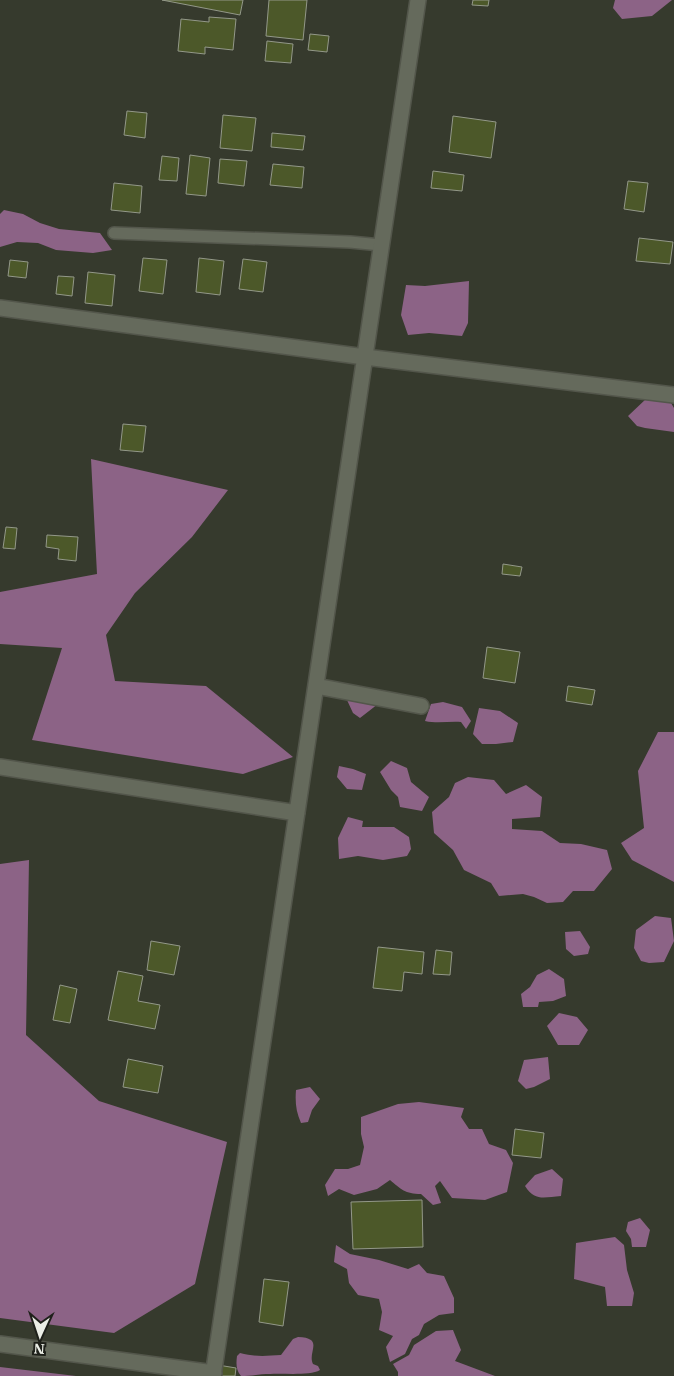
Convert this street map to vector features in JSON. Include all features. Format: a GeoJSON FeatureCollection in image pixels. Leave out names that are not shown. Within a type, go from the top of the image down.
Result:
{"type":"FeatureCollection","features":[{"type":"Feature","properties":{"kind":"street"},"geometry":{"type":"LineString","coordinates":[[0,1344],[214,1374],[418,0]]}},
{"type":"Feature","properties":{"kind":"street"},"geometry":{"type":"LineString","coordinates":[[0,308],[365,358],[674,395]]}},
{"type":"Feature","properties":{"kind":"street"},"geometry":{"type":"LineString","coordinates":[[316,686],[421,706]]}},
{"type":"Feature","properties":{"kind":"street"},"geometry":{"type":"LineString","coordinates":[[0,767],[297,813]]}},
{"type":"Feature","properties":{"kind":"lane"},"geometry":{"type":"LineString","coordinates":[[114,233],[350,242],[382,245]]}},
{"type":"Feature","properties":{"kind":"shaded area"},"geometry":{"type":"Polygon","coordinates":[[[615,0],[672,0],[652,16],[622,19],[613,8],[615,0]]]}},
{"type":"Feature","properties":{"kind":"shaded area"},"geometry":{"type":"Polygon","coordinates":[[[4,210],[23,214],[40,223],[59,229],[100,233],[112,250],[93,253],[56,250],[38,243],[17,242],[0,247],[0,214],[4,210]]]}},
{"type":"Feature","properties":{"kind":"shaded area"},"geometry":{"type":"Polygon","coordinates":[[[469,281],[468,323],[462,336],[429,333],[408,335],[401,315],[406,285],[425,286],[469,281]]]}},
{"type":"Feature","properties":{"kind":"shaded area"},"geometry":{"type":"Polygon","coordinates":[[[647,398],[668,398],[674,408],[674,432],[637,426],[628,416],[647,398]]]}},
{"type":"Feature","properties":{"kind":"shaded area"},"geometry":{"type":"Polygon","coordinates":[[[91,459],[228,490],[192,537],[135,593],[106,635],[115,681],[206,686],[293,757],[243,774],[32,740],[62,648],[0,644],[0,592],[97,574],[91,459]]]}},
{"type":"Feature","properties":{"kind":"shaded area"},"geometry":{"type":"Polygon","coordinates":[[[356,695],[378,704],[360,718],[353,713],[347,700],[356,695]]]}},
{"type":"Feature","properties":{"kind":"shaded area"},"geometry":{"type":"Polygon","coordinates":[[[443,702],[462,707],[471,721],[466,729],[461,722],[425,721],[431,704],[443,702]]]}},
{"type":"Feature","properties":{"kind":"shaded area"},"geometry":{"type":"Polygon","coordinates":[[[479,708],[500,711],[518,723],[513,742],[482,744],[473,734],[479,708]]]}},
{"type":"Feature","properties":{"kind":"shaded area"},"geometry":{"type":"Polygon","coordinates":[[[658,732],[674,732],[674,882],[632,860],[621,843],[644,828],[638,771],[658,732]]]}},
{"type":"Feature","properties":{"kind":"shaded area"},"geometry":{"type":"Polygon","coordinates":[[[391,761],[407,768],[411,782],[429,797],[422,811],[400,807],[398,797],[391,790],[380,772],[391,761]]]}},
{"type":"Feature","properties":{"kind":"shaded area"},"geometry":{"type":"Polygon","coordinates":[[[339,766],[366,774],[362,790],[347,789],[337,777],[339,766]]]}},
{"type":"Feature","properties":{"kind":"shaded area"},"geometry":{"type":"Polygon","coordinates":[[[468,777],[494,780],[506,794],[526,785],[542,797],[540,817],[512,819],[512,829],[542,831],[560,843],[581,844],[607,850],[612,869],[594,891],[573,891],[563,902],[547,903],[523,894],[499,896],[491,883],[464,870],[453,850],[434,833],[432,812],[449,797],[455,783],[468,777]]]}},
{"type":"Feature","properties":{"kind":"shaded area"},"geometry":{"type":"Polygon","coordinates":[[[348,817],[363,821],[362,827],[394,827],[409,837],[411,849],[407,856],[383,860],[358,856],[339,859],[338,838],[348,817]]]}},
{"type":"Feature","properties":{"kind":"shaded area"},"geometry":{"type":"Polygon","coordinates":[[[29,860],[26,1035],[99,1101],[227,1142],[195,1284],[114,1333],[0,1318],[0,864],[29,860]]]}},
{"type":"Feature","properties":{"kind":"shaded area"},"geometry":{"type":"Polygon","coordinates":[[[655,916],[671,918],[674,941],[664,962],[649,963],[641,961],[634,948],[636,930],[655,916]]]}},
{"type":"Feature","properties":{"kind":"shaded area"},"geometry":{"type":"Polygon","coordinates":[[[580,931],[590,947],[588,954],[574,956],[566,949],[565,932],[580,931]]]}},
{"type":"Feature","properties":{"kind":"shaded area"},"geometry":{"type":"Polygon","coordinates":[[[549,969],[564,979],[566,996],[553,1001],[539,1002],[538,1007],[523,1007],[521,994],[530,987],[537,975],[549,969]]]}},
{"type":"Feature","properties":{"kind":"shaded area"},"geometry":{"type":"Polygon","coordinates":[[[559,1013],[577,1017],[588,1030],[579,1045],[558,1045],[547,1026],[559,1013]]]}},
{"type":"Feature","properties":{"kind":"shaded area"},"geometry":{"type":"Polygon","coordinates":[[[548,1057],[550,1079],[526,1089],[518,1081],[524,1060],[548,1057]]]}},
{"type":"Feature","properties":{"kind":"shaded area"},"geometry":{"type":"Polygon","coordinates":[[[310,1087],[320,1099],[312,1110],[308,1122],[301,1123],[296,1107],[296,1090],[310,1087]]]}},
{"type":"Feature","properties":{"kind":"shaded area"},"geometry":{"type":"Polygon","coordinates":[[[419,1102],[464,1108],[461,1117],[469,1129],[482,1129],[489,1144],[506,1150],[513,1163],[507,1192],[485,1200],[452,1198],[440,1181],[435,1186],[441,1203],[433,1205],[421,1194],[407,1192],[390,1180],[377,1189],[354,1195],[339,1189],[328,1196],[325,1185],[335,1169],[348,1169],[360,1165],[364,1147],[361,1134],[361,1117],[398,1104],[419,1102]]]}},
{"type":"Feature","properties":{"kind":"shaded area"},"geometry":{"type":"Polygon","coordinates":[[[552,1169],[563,1179],[561,1196],[537,1196],[525,1186],[535,1175],[552,1169]]]}},
{"type":"Feature","properties":{"kind":"shaded area"},"geometry":{"type":"Polygon","coordinates":[[[640,1218],[650,1230],[646,1247],[632,1247],[631,1239],[626,1231],[628,1222],[640,1218]]]}},
{"type":"Feature","properties":{"kind":"shaded area"},"geometry":{"type":"Polygon","coordinates":[[[615,1237],[624,1245],[627,1270],[634,1293],[632,1306],[607,1306],[605,1287],[574,1279],[576,1243],[615,1237]]]}},
{"type":"Feature","properties":{"kind":"shaded area"},"geometry":{"type":"Polygon","coordinates":[[[336,1245],[350,1254],[408,1269],[419,1264],[427,1273],[444,1276],[454,1298],[454,1313],[439,1315],[424,1324],[419,1335],[412,1339],[405,1354],[390,1362],[386,1347],[393,1336],[379,1330],[382,1312],[379,1299],[358,1295],[349,1283],[347,1269],[334,1262],[336,1245]]]}},
{"type":"Feature","properties":{"kind":"shaded area"},"geometry":{"type":"Polygon","coordinates":[[[453,1330],[461,1350],[455,1361],[495,1376],[398,1376],[398,1372],[393,1364],[409,1355],[414,1345],[436,1331],[453,1330]]]}},
{"type":"Feature","properties":{"kind":"shaded area"},"geometry":{"type":"Polygon","coordinates":[[[298,1337],[311,1340],[313,1343],[313,1364],[318,1366],[320,1370],[303,1374],[241,1376],[239,1374],[236,1362],[237,1356],[240,1353],[255,1356],[281,1355],[293,1339],[298,1337]]]}},
{"type":"Feature","properties":{"kind":"shaded area"},"geometry":{"type":"Polygon","coordinates":[[[0,1367],[76,1376],[0,1376],[0,1367]]]}},
{"type":"Feature","properties":{"kind":"building"},"geometry":{"type":"Polygon","coordinates":[[[162,0],[243,0],[240,15],[162,0]]]}},
{"type":"Feature","properties":{"kind":"building"},"geometry":{"type":"Polygon","coordinates":[[[269,0],[307,0],[303,40],[266,36],[269,0]]]}},
{"type":"Feature","properties":{"kind":"building"},"geometry":{"type":"Polygon","coordinates":[[[473,0],[489,0],[488,6],[472,5],[473,0]]]}},
{"type":"Feature","properties":{"kind":"building"},"geometry":{"type":"Polygon","coordinates":[[[209,17],[236,19],[233,50],[205,47],[205,54],[178,51],[181,19],[209,22],[209,17]]]}},
{"type":"Feature","properties":{"kind":"building"},"geometry":{"type":"Polygon","coordinates":[[[310,34],[329,36],[327,52],[308,50],[310,34]]]}},
{"type":"Feature","properties":{"kind":"building"},"geometry":{"type":"Polygon","coordinates":[[[267,41],[293,44],[291,63],[265,61],[267,41]]]}},
{"type":"Feature","properties":{"kind":"building"},"geometry":{"type":"Polygon","coordinates":[[[127,111],[147,113],[145,138],[124,135],[127,111]]]}},
{"type":"Feature","properties":{"kind":"building"},"geometry":{"type":"Polygon","coordinates":[[[223,115],[256,118],[252,151],[220,148],[223,115]]]}},
{"type":"Feature","properties":{"kind":"building"},"geometry":{"type":"Polygon","coordinates":[[[453,116],[496,122],[491,158],[449,152],[453,116]]]}},
{"type":"Feature","properties":{"kind":"building"},"geometry":{"type":"Polygon","coordinates":[[[272,133],[305,136],[303,150],[271,147],[272,133]]]}},
{"type":"Feature","properties":{"kind":"building"},"geometry":{"type":"Polygon","coordinates":[[[190,155],[210,158],[206,196],[186,194],[190,155]]]}},
{"type":"Feature","properties":{"kind":"building"},"geometry":{"type":"Polygon","coordinates":[[[162,156],[179,158],[177,181],[159,180],[162,156]]]}},
{"type":"Feature","properties":{"kind":"building"},"geometry":{"type":"Polygon","coordinates":[[[220,159],[247,161],[244,186],[218,183],[220,159]]]}},
{"type":"Feature","properties":{"kind":"building"},"geometry":{"type":"Polygon","coordinates":[[[273,164],[304,167],[302,188],[270,185],[273,164]]]}},
{"type":"Feature","properties":{"kind":"building"},"geometry":{"type":"Polygon","coordinates":[[[433,171],[464,175],[462,191],[431,188],[433,171]]]}},
{"type":"Feature","properties":{"kind":"building"},"geometry":{"type":"Polygon","coordinates":[[[628,181],[648,183],[644,212],[624,209],[628,181]]]}},
{"type":"Feature","properties":{"kind":"building"},"geometry":{"type":"Polygon","coordinates":[[[114,183],[142,186],[140,213],[111,210],[114,183]]]}},
{"type":"Feature","properties":{"kind":"building"},"geometry":{"type":"Polygon","coordinates":[[[639,238],[673,242],[670,264],[636,261],[639,238]]]}},
{"type":"Feature","properties":{"kind":"building"},"geometry":{"type":"Polygon","coordinates":[[[143,258],[167,260],[163,294],[139,291],[143,258]]]}},
{"type":"Feature","properties":{"kind":"building"},"geometry":{"type":"Polygon","coordinates":[[[199,258],[224,261],[220,295],[196,292],[199,258]]]}},
{"type":"Feature","properties":{"kind":"building"},"geometry":{"type":"Polygon","coordinates":[[[243,259],[267,262],[263,292],[239,289],[243,259]]]}},
{"type":"Feature","properties":{"kind":"building"},"geometry":{"type":"Polygon","coordinates":[[[10,260],[28,262],[26,278],[8,276],[10,260]]]}},
{"type":"Feature","properties":{"kind":"building"},"geometry":{"type":"Polygon","coordinates":[[[88,272],[115,275],[112,306],[85,303],[88,272]]]}},
{"type":"Feature","properties":{"kind":"building"},"geometry":{"type":"Polygon","coordinates":[[[58,276],[74,277],[72,296],[56,294],[58,276]]]}},
{"type":"Feature","properties":{"kind":"building"},"geometry":{"type":"Polygon","coordinates":[[[123,424],[146,426],[143,452],[120,450],[123,424]]]}},
{"type":"Feature","properties":{"kind":"building"},"geometry":{"type":"Polygon","coordinates":[[[6,527],[17,528],[15,549],[3,548],[6,527]]]}},
{"type":"Feature","properties":{"kind":"building"},"geometry":{"type":"Polygon","coordinates":[[[47,535],[78,537],[76,561],[58,559],[59,549],[46,547],[47,535]]]}},
{"type":"Feature","properties":{"kind":"building"},"geometry":{"type":"Polygon","coordinates":[[[503,564],[522,567],[520,576],[502,574],[503,564]]]}},
{"type":"Feature","properties":{"kind":"building"},"geometry":{"type":"Polygon","coordinates":[[[487,647],[520,652],[515,683],[483,678],[487,647]]]}},
{"type":"Feature","properties":{"kind":"building"},"geometry":{"type":"Polygon","coordinates":[[[568,686],[595,690],[592,705],[566,701],[568,686]]]}},
{"type":"Feature","properties":{"kind":"building"},"geometry":{"type":"Polygon","coordinates":[[[151,941],[180,946],[174,975],[147,970],[151,941]]]}},
{"type":"Feature","properties":{"kind":"building"},"geometry":{"type":"Polygon","coordinates":[[[378,947],[424,952],[422,974],[404,972],[402,991],[373,988],[378,947]]]}},
{"type":"Feature","properties":{"kind":"building"},"geometry":{"type":"Polygon","coordinates":[[[436,950],[452,952],[450,975],[433,974],[436,950]]]}},
{"type":"Feature","properties":{"kind":"building"},"geometry":{"type":"Polygon","coordinates":[[[118,971],[143,976],[138,1001],[160,1005],[155,1029],[108,1020],[118,971]]]}},
{"type":"Feature","properties":{"kind":"building"},"geometry":{"type":"Polygon","coordinates":[[[60,985],[77,989],[70,1023],[53,1020],[60,985]]]}},
{"type":"Feature","properties":{"kind":"building"},"geometry":{"type":"Polygon","coordinates":[[[128,1059],[163,1066],[158,1093],[123,1087],[128,1059]]]}},
{"type":"Feature","properties":{"kind":"building"},"geometry":{"type":"Polygon","coordinates":[[[515,1129],[544,1133],[541,1158],[512,1155],[515,1129]]]}},
{"type":"Feature","properties":{"kind":"building"},"geometry":{"type":"Polygon","coordinates":[[[422,1200],[423,1247],[353,1249],[351,1202],[422,1200]]]}},
{"type":"Feature","properties":{"kind":"building"},"geometry":{"type":"Polygon","coordinates":[[[264,1279],[289,1282],[283,1326],[259,1322],[264,1279]]]}},
{"type":"Feature","properties":{"kind":"building"},"geometry":{"type":"Polygon","coordinates":[[[218,1365],[236,1368],[235,1376],[216,1376],[218,1365]]]}}]}
